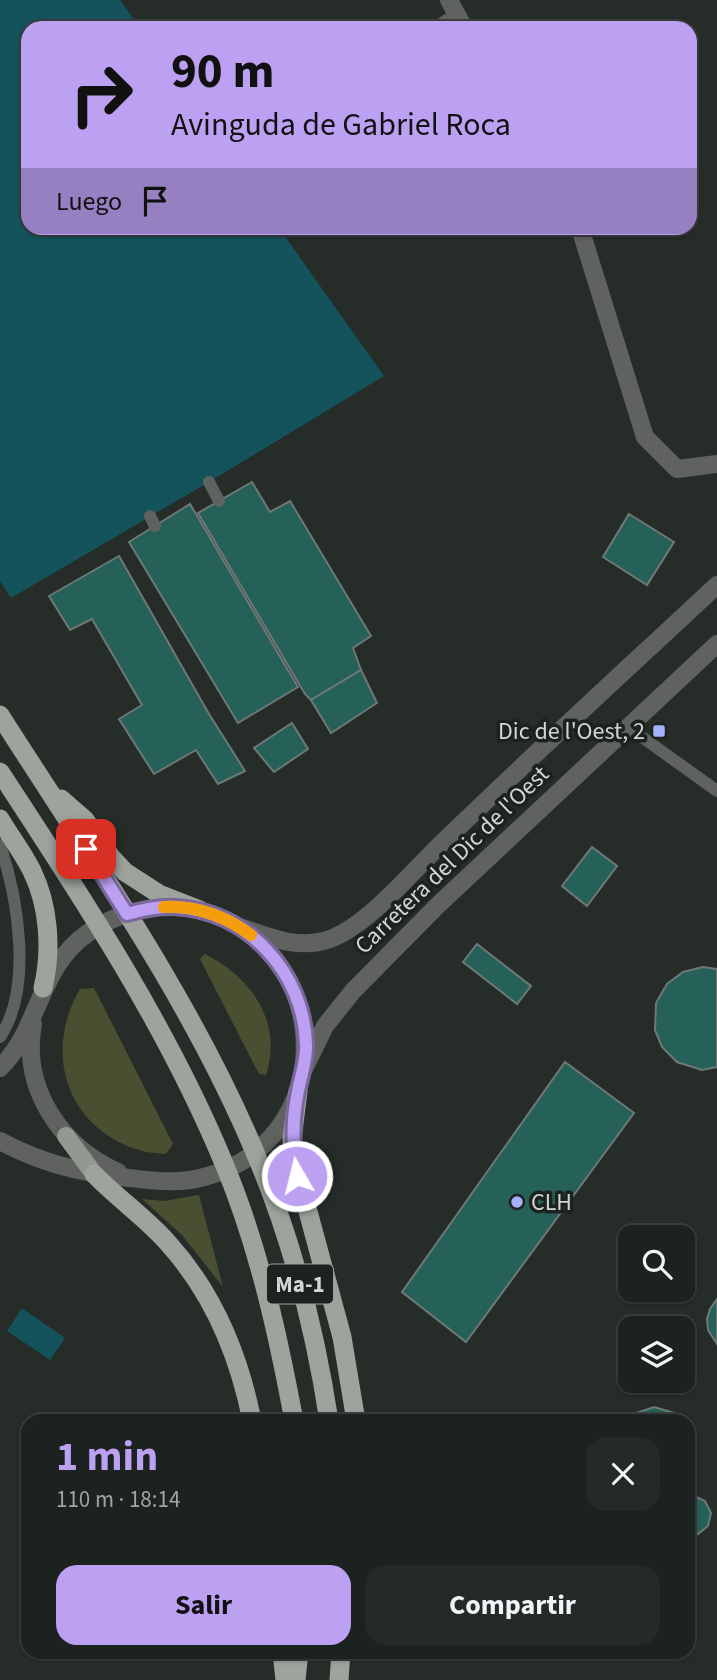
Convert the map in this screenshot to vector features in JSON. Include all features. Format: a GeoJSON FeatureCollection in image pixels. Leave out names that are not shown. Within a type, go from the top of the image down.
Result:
{"type":"FeatureCollection","features":[{"type":"Feature","properties":{"kind":"highway","name":"Ma-1"},"geometry":{"type":"LineString","coordinates":[[0,715],[173,991],[255,1151],[299,1281],[328,1414]]}},
{"type":"Feature","properties":{"kind":"highway","name":"Ma-1"},"geometry":{"type":"LineString","coordinates":[[0,772],[100,925],[168,1042],[202,1112],[226,1169],[261,1272],[281,1348],[293,1414]]}},
{"type":"Feature","properties":{"kind":"highway"},"geometry":{"type":"LineString","coordinates":[[45,785],[85,820],[125,872],[159,894],[200,911]]}},
{"type":"Feature","properties":{"kind":"highway"},"geometry":{"type":"LineString","coordinates":[[0,819],[31,869],[42,896],[48,949],[43,988]]}},
{"type":"Feature","properties":{"kind":"highway"},"geometry":{"type":"LineString","coordinates":[[298,1091],[292,1139],[293,1156],[342,1337],[355,1414]]}},
{"type":"Feature","properties":{"kind":"highway"},"geometry":{"type":"LineString","coordinates":[[94,1174],[167,1242],[197,1279],[230,1342],[250,1414]]}},
{"type":"Feature","properties":{"kind":"highway"},"geometry":{"type":"LineString","coordinates":[[283,1659],[285,1680]]}},
{"type":"Feature","properties":{"kind":"highway"},"geometry":{"type":"LineString","coordinates":[[296,1680],[298,1659]]}},
{"type":"Feature","properties":{"kind":"highway"},"geometry":{"type":"LineString","coordinates":[[340,1680],[341,1659]]}},
{"type":"Feature","properties":{"kind":"main road"},"geometry":{"type":"LineString","coordinates":[[66,1136],[94,1174]]}},
{"type":"Feature","properties":{"kind":"street"},"geometry":{"type":"LineString","coordinates":[[449,0],[460,21]]}},
{"type":"Feature","properties":{"kind":"street"},"geometry":{"type":"LineString","coordinates":[[582,235],[645,437],[677,468],[717,464]]}},
{"type":"Feature","properties":{"kind":"street","name":"Carretera del Dic de l'Oest"},"geometry":{"type":"LineString","coordinates":[[35,1010],[54,967],[86,933],[127,914],[149,908],[175,907],[200,911],[282,942],[298,944],[330,939],[363,918],[387,898],[444,840],[717,585]]}},
{"type":"Feature","properties":{"kind":"street","name":"Carretera del Dic de l'Oest"},"geometry":{"type":"LineString","coordinates":[[303,1071],[325,1026],[352,991],[438,905],[717,643]]}},
{"type":"Feature","properties":{"kind":"street"},"geometry":{"type":"LineString","coordinates":[[0,1141],[29,1157],[94,1174],[162,1182],[184,1181],[226,1169],[255,1151],[276,1130],[289,1111],[298,1091],[306,1046],[304,1024],[289,979],[260,942],[239,926]]}},
{"type":"Feature","properties":{"kind":"street"},"geometry":{"type":"LineString","coordinates":[[35,1010],[31,1033],[34,1078],[52,1118],[66,1136],[100,1164],[140,1179]]}},
{"type":"Feature","properties":{"kind":"street"},"geometry":{"type":"LineString","coordinates":[[0,1068],[9,1060],[35,1010]]}},
{"type":"Feature","properties":{"kind":"lane"},"geometry":{"type":"LineString","coordinates":[[209,482],[219,500]]}},
{"type":"Feature","properties":{"kind":"lane"},"geometry":{"type":"LineString","coordinates":[[628,727],[717,791]]}},
{"type":"Feature","properties":{"kind":"lane"},"geometry":{"type":"LineString","coordinates":[[0,845],[12,888],[18,940],[17,995],[10,1019],[0,1037]]}},
{"type":"Feature","properties":{"kind":"lane"},"geometry":{"type":"LineString","coordinates":[[0,1060],[19,1042]]}},
{"type":"Feature","properties":{"kind":"green space"},"geometry":{"type":"Polygon","coordinates":[[[205,954],[236,975],[259,1003],[270,1037],[266,1075],[259,1074],[200,959],[205,954]]]}},
{"type":"Feature","properties":{"kind":"green space"},"geometry":{"type":"Polygon","coordinates":[[[94,988],[173,1144],[166,1154],[142,1151],[114,1139],[94,1124],[78,1106],[68,1085],[63,1062],[63,1038],[69,1013],[80,989],[94,988]]]}},
{"type":"Feature","properties":{"kind":"green space"},"geometry":{"type":"Polygon","coordinates":[[[199,1195],[223,1287],[182,1235],[142,1199],[164,1201],[199,1195]]]}},
{"type":"Feature","properties":{"kind":"water"},"geometry":{"type":"Polygon","coordinates":[[[0,0],[120,0],[135,21],[21,21],[21,235],[284,235],[384,376],[11,598],[0,581],[0,0]]]}},
{"type":"Feature","properties":{"kind":"water"},"geometry":{"type":"Polygon","coordinates":[[[22,1308],[65,1338],[50,1360],[7,1331],[22,1308]]]}},
{"type":"Feature","properties":{"kind":"building"},"geometry":{"type":"Polygon","coordinates":[[[252,482],[270,512],[290,501],[371,636],[353,648],[361,670],[311,700],[198,513],[252,482]]]}},
{"type":"Feature","properties":{"kind":"building"},"geometry":{"type":"Polygon","coordinates":[[[190,504],[298,687],[238,723],[129,542],[190,504]]]}},
{"type":"Feature","properties":{"kind":"building"},"geometry":{"type":"Polygon","coordinates":[[[629,514],[674,542],[647,585],[603,557],[629,514]]]}},
{"type":"Feature","properties":{"kind":"building"},"geometry":{"type":"Polygon","coordinates":[[[119,556],[209,714],[245,771],[218,784],[196,750],[154,774],[119,719],[142,705],[92,619],[70,630],[49,596],[119,556]]]}},
{"type":"Feature","properties":{"kind":"building"},"geometry":{"type":"Polygon","coordinates":[[[361,670],[377,703],[331,733],[311,700],[361,670]]]}},
{"type":"Feature","properties":{"kind":"building"},"geometry":{"type":"Polygon","coordinates":[[[292,723],[308,749],[274,772],[254,748],[292,723]]]}},
{"type":"Feature","properties":{"kind":"building"},"geometry":{"type":"Polygon","coordinates":[[[592,847],[617,866],[587,906],[562,886],[592,847]]]}},
{"type":"Feature","properties":{"kind":"building"},"geometry":{"type":"Polygon","coordinates":[[[477,944],[531,986],[517,1004],[463,962],[477,944]]]}},
{"type":"Feature","properties":{"kind":"building"},"geometry":{"type":"Polygon","coordinates":[[[703,967],[717,969],[717,1067],[702,1070],[677,1062],[662,1047],[655,1030],[656,1003],[667,984],[683,972],[703,967]]]}},
{"type":"Feature","properties":{"kind":"building","name":"CLH"},"geometry":{"type":"Polygon","coordinates":[[[565,1062],[634,1113],[466,1342],[402,1292],[565,1062]]]}},
{"type":"Feature","properties":{"kind":"building"},"geometry":{"type":"Polygon","coordinates":[[[717,1299],[717,1344],[708,1330],[707,1319],[717,1299]]]}},
{"type":"Feature","properties":{"kind":"building"},"geometry":{"type":"Polygon","coordinates":[[[654,1407],[675,1414],[635,1414],[654,1407]]]}},
{"type":"Feature","properties":{"kind":"building"},"geometry":{"type":"Polygon","coordinates":[[[695,1496],[705,1501],[711,1513],[708,1526],[695,1534],[695,1496]]]}},
{"type":"Feature","properties":{"kind":"slow traffic"},"geometry":{"type":"LineString","coordinates":[[164,907],[200,911],[220,917],[251,935]]}},
{"type":"Feature","properties":{"kind":"place","name":"Dic de l'Oest, 2"},"geometry":{"type":"Point","coordinates":[659,731]}},
{"type":"Feature","properties":{"kind":"place","name":"CLH"},"geometry":{"type":"Point","coordinates":[517,1202]}},
{"type":"Feature","properties":{"kind":"route"},"geometry":{"type":"LineString","coordinates":[[86,849],[127,914],[149,908],[175,907],[220,917],[239,926],[260,942],[289,979],[299,1002],[306,1046],[292,1139],[297,1176]]}}]}
